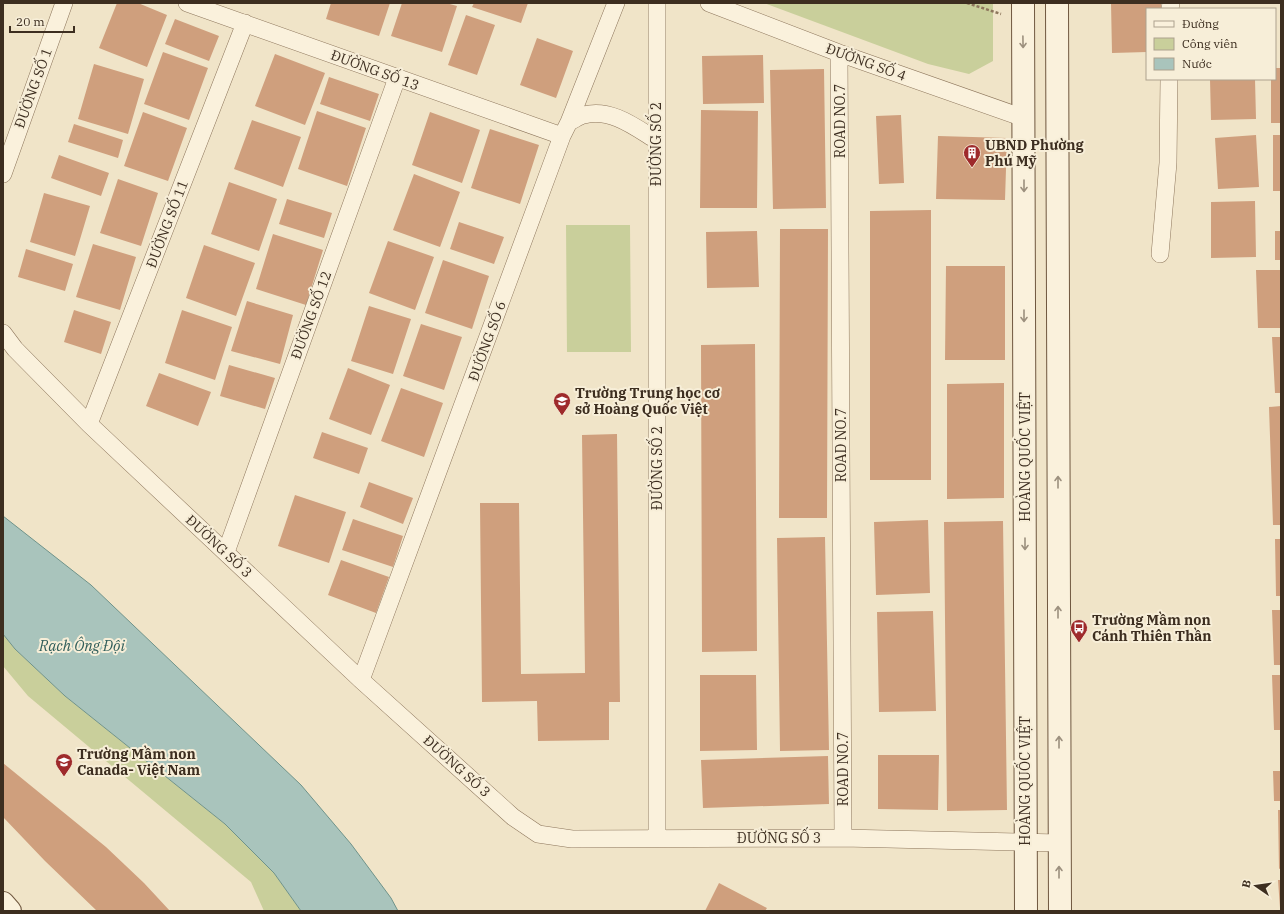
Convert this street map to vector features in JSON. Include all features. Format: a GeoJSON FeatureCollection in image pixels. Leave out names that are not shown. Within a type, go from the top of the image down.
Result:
{"type":"FeatureCollection","features":[{"type":"Feature","properties":{"kind":"main road"},"geometry":{"type":"LineString","coordinates":[[1056,3],[1060,911]]}},
{"type":"Feature","properties":{"kind":"main road","name":"HOÀNG QUỐC VIỆT"},"geometry":{"type":"LineString","coordinates":[[1023,12],[1026,911]]}},
{"type":"Feature","properties":{"kind":"main road"},"geometry":{"type":"LineString","coordinates":[[3,903],[10,911]]}},
{"type":"Feature","properties":{"kind":"street","name":"ĐƯỜNG SỐ 1"},"geometry":{"type":"LineString","coordinates":[[3,174],[64,3]]}},
{"type":"Feature","properties":{"kind":"street","name":"ĐƯỜNG SỐ 13"},"geometry":{"type":"LineString","coordinates":[[188,3],[397,78],[566,129]]}},
{"type":"Feature","properties":{"kind":"street","name":"ĐƯỜNG SỐ 6"},"geometry":{"type":"LineString","coordinates":[[361,680],[566,129],[616,3]]}},
{"type":"Feature","properties":{"kind":"street","name":"ĐƯỜNG SỐ 2"},"geometry":{"type":"LineString","coordinates":[[656,3],[656,838]]}},
{"type":"Feature","properties":{"kind":"street","name":"ĐƯỜNG SỐ 4"},"geometry":{"type":"LineString","coordinates":[[709,3],[839,53],[1024,118]]}},
{"type":"Feature","properties":{"kind":"street","name":"ĐƯỜNG SỐ 11"},"geometry":{"type":"LineString","coordinates":[[89,424],[245,23]]}},
{"type":"Feature","properties":{"kind":"street","name":"ROAD NO.7"},"geometry":{"type":"LineString","coordinates":[[839,53],[843,838]]}},
{"type":"Feature","properties":{"kind":"street","name":"ĐƯỜNG SỐ 12"},"geometry":{"type":"LineString","coordinates":[[226,552],[397,78]]}},
{"type":"Feature","properties":{"kind":"street"},"geometry":{"type":"LineString","coordinates":[[1160,254],[1168,163],[1169,80]]}},
{"type":"Feature","properties":{"kind":"street"},"geometry":{"type":"LineString","coordinates":[[566,129],[584,115],[598,114],[617,117],[656,140]]}},
{"type":"Feature","properties":{"kind":"street","name":"ĐƯỜNG SỐ 3"},"geometry":{"type":"LineString","coordinates":[[3,333],[15,350],[89,424],[361,680],[513,817],[538,834],[572,839],[843,838],[1059,843]]}},
{"type":"Feature","properties":{"kind":"path"},"geometry":{"type":"LineString","coordinates":[[968,3],[1023,12]]}},
{"type":"Feature","properties":{"kind":"green space"},"geometry":{"type":"Polygon","coordinates":[[[764,3],[993,3],[993,61],[969,74],[928,64],[764,3]]]}},
{"type":"Feature","properties":{"kind":"green space"},"geometry":{"type":"Polygon","coordinates":[[[566,225],[630,225],[631,352],[567,352],[566,225]]]}},
{"type":"Feature","properties":{"kind":"green space"},"geometry":{"type":"Polygon","coordinates":[[[3,634],[15,649],[65,696],[225,824],[274,873],[301,911],[264,911],[251,882],[28,696],[3,666],[3,634]]]}},
{"type":"Feature","properties":{"kind":"water","name":"Rạch Ông Đội"},"geometry":{"type":"Polygon","coordinates":[[[3,516],[91,585],[301,785],[351,844],[391,898],[398,911],[301,911],[274,873],[225,824],[65,696],[15,649],[3,634],[3,516]]]}},
{"type":"Feature","properties":{"kind":"building"},"geometry":{"type":"Polygon","coordinates":[[[117,3],[138,3],[167,15],[147,67],[99,48],[117,3]]]}},
{"type":"Feature","properties":{"kind":"building"},"geometry":{"type":"Polygon","coordinates":[[[331,3],[390,3],[379,36],[326,19],[331,3]]]}},
{"type":"Feature","properties":{"kind":"building"},"geometry":{"type":"Polygon","coordinates":[[[402,3],[446,3],[457,6],[442,52],[391,36],[402,3]]]}},
{"type":"Feature","properties":{"kind":"building"},"geometry":{"type":"Polygon","coordinates":[[[474,3],[528,3],[521,23],[472,7],[474,3]]]}},
{"type":"Feature","properties":{"kind":"building"},"geometry":{"type":"Polygon","coordinates":[[[1111,3],[1161,3],[1161,8],[1146,8],[1146,52],[1112,53],[1111,3]]]}},
{"type":"Feature","properties":{"kind":"building"},"geometry":{"type":"Polygon","coordinates":[[[466,15],[495,25],[477,75],[448,65],[466,15]]]}},
{"type":"Feature","properties":{"kind":"building"},"geometry":{"type":"Polygon","coordinates":[[[175,19],[219,36],[209,61],[165,44],[175,19]]]}},
{"type":"Feature","properties":{"kind":"building"},"geometry":{"type":"Polygon","coordinates":[[[537,38],[573,51],[556,98],[520,85],[537,38]]]}},
{"type":"Feature","properties":{"kind":"building"},"geometry":{"type":"Polygon","coordinates":[[[163,52],[208,68],[189,120],[144,104],[163,52]]]}},
{"type":"Feature","properties":{"kind":"building"},"geometry":{"type":"Polygon","coordinates":[[[275,54],[325,73],[305,125],[255,106],[275,54]]]}},
{"type":"Feature","properties":{"kind":"building"},"geometry":{"type":"Polygon","coordinates":[[[763,55],[764,103],[703,104],[702,56],[763,55]]]}},
{"type":"Feature","properties":{"kind":"building"},"geometry":{"type":"Polygon","coordinates":[[[94,64],[144,79],[128,134],[78,119],[94,64]]]}},
{"type":"Feature","properties":{"kind":"building"},"geometry":{"type":"Polygon","coordinates":[[[1276,68],[1281,68],[1281,123],[1271,123],[1271,80],[1276,80],[1276,68]]]}},
{"type":"Feature","properties":{"kind":"building"},"geometry":{"type":"Polygon","coordinates":[[[824,69],[826,208],[773,209],[770,70],[824,69]]]}},
{"type":"Feature","properties":{"kind":"building"},"geometry":{"type":"Polygon","coordinates":[[[329,77],[379,94],[370,121],[320,104],[329,77]]]}},
{"type":"Feature","properties":{"kind":"building"},"geometry":{"type":"Polygon","coordinates":[[[1210,80],[1255,80],[1256,119],[1211,120],[1210,80]]]}},
{"type":"Feature","properties":{"kind":"building"},"geometry":{"type":"Polygon","coordinates":[[[701,110],[758,111],[757,208],[700,208],[701,110]]]}},
{"type":"Feature","properties":{"kind":"building"},"geometry":{"type":"Polygon","coordinates":[[[317,111],[366,128],[347,186],[298,169],[317,111]]]}},
{"type":"Feature","properties":{"kind":"building"},"geometry":{"type":"Polygon","coordinates":[[[143,112],[187,128],[168,181],[124,166],[143,112]]]}},
{"type":"Feature","properties":{"kind":"building"},"geometry":{"type":"Polygon","coordinates":[[[430,112],[480,130],[462,183],[412,165],[430,112]]]}},
{"type":"Feature","properties":{"kind":"building"},"geometry":{"type":"Polygon","coordinates":[[[901,115],[904,183],[879,184],[876,116],[901,115]]]}},
{"type":"Feature","properties":{"kind":"building"},"geometry":{"type":"Polygon","coordinates":[[[252,120],[301,137],[283,187],[234,169],[252,120]]]}},
{"type":"Feature","properties":{"kind":"building"},"geometry":{"type":"Polygon","coordinates":[[[74,124],[123,140],[118,158],[68,142],[74,124]]]}},
{"type":"Feature","properties":{"kind":"building"},"geometry":{"type":"Polygon","coordinates":[[[490,129],[539,145],[520,204],[471,188],[490,129]]]}},
{"type":"Feature","properties":{"kind":"building"},"geometry":{"type":"Polygon","coordinates":[[[1256,135],[1259,187],[1218,189],[1215,138],[1256,135]]]}},
{"type":"Feature","properties":{"kind":"building"},"geometry":{"type":"Polygon","coordinates":[[[1273,135],[1281,135],[1281,191],[1273,191],[1273,135]]]}},
{"type":"Feature","properties":{"kind":"building","name":"UBND Phường Phú Mỹ"},"geometry":{"type":"Polygon","coordinates":[[[938,136],[1007,138],[1005,200],[936,199],[938,136]]]}},
{"type":"Feature","properties":{"kind":"building"},"geometry":{"type":"Polygon","coordinates":[[[59,155],[109,173],[101,196],[51,178],[59,155]]]}},
{"type":"Feature","properties":{"kind":"building"},"geometry":{"type":"Polygon","coordinates":[[[414,174],[460,192],[440,247],[393,230],[414,174]]]}},
{"type":"Feature","properties":{"kind":"building"},"geometry":{"type":"Polygon","coordinates":[[[118,179],[158,193],[141,246],[100,233],[118,179]]]}},
{"type":"Feature","properties":{"kind":"building"},"geometry":{"type":"Polygon","coordinates":[[[229,182],[277,199],[259,251],[211,234],[229,182]]]}},
{"type":"Feature","properties":{"kind":"building"},"geometry":{"type":"Polygon","coordinates":[[[44,193],[90,206],[75,256],[30,242],[44,193]]]}},
{"type":"Feature","properties":{"kind":"building"},"geometry":{"type":"Polygon","coordinates":[[[287,199],[332,213],[324,238],[279,224],[287,199]]]}},
{"type":"Feature","properties":{"kind":"building"},"geometry":{"type":"Polygon","coordinates":[[[1255,201],[1256,257],[1211,258],[1211,202],[1255,201]]]}},
{"type":"Feature","properties":{"kind":"building"},"geometry":{"type":"Polygon","coordinates":[[[931,210],[931,480],[870,480],[870,211],[931,210]]]}},
{"type":"Feature","properties":{"kind":"building"},"geometry":{"type":"Polygon","coordinates":[[[459,222],[504,237],[494,264],[450,249],[459,222]]]}},
{"type":"Feature","properties":{"kind":"building"},"geometry":{"type":"Polygon","coordinates":[[[780,229],[828,229],[827,518],[779,518],[780,229]]]}},
{"type":"Feature","properties":{"kind":"building"},"geometry":{"type":"Polygon","coordinates":[[[757,231],[759,287],[707,288],[706,232],[757,231]]]}},
{"type":"Feature","properties":{"kind":"building"},"geometry":{"type":"Polygon","coordinates":[[[1275,231],[1281,231],[1281,260],[1275,260],[1275,231]]]}},
{"type":"Feature","properties":{"kind":"building"},"geometry":{"type":"Polygon","coordinates":[[[273,234],[323,250],[306,305],[256,289],[273,234]]]}},
{"type":"Feature","properties":{"kind":"building"},"geometry":{"type":"Polygon","coordinates":[[[388,241],[434,257],[415,310],[369,293],[388,241]]]}},
{"type":"Feature","properties":{"kind":"building"},"geometry":{"type":"Polygon","coordinates":[[[93,244],[136,257],[120,310],[76,297],[93,244]]]}},
{"type":"Feature","properties":{"kind":"building"},"geometry":{"type":"Polygon","coordinates":[[[204,245],[255,263],[236,316],[186,298],[204,245]]]}},
{"type":"Feature","properties":{"kind":"building"},"geometry":{"type":"Polygon","coordinates":[[[26,249],[73,264],[65,291],[18,277],[26,249]]]}},
{"type":"Feature","properties":{"kind":"building"},"geometry":{"type":"Polygon","coordinates":[[[443,260],[489,276],[472,329],[425,313],[443,260]]]}},
{"type":"Feature","properties":{"kind":"building"},"geometry":{"type":"Polygon","coordinates":[[[946,266],[1005,266],[1005,360],[945,360],[946,266]]]}},
{"type":"Feature","properties":{"kind":"building"},"geometry":{"type":"Polygon","coordinates":[[[1256,270],[1281,270],[1281,328],[1258,328],[1256,270]]]}},
{"type":"Feature","properties":{"kind":"building"},"geometry":{"type":"Polygon","coordinates":[[[247,301],[293,315],[280,364],[231,351],[247,301]]]}},
{"type":"Feature","properties":{"kind":"building"},"geometry":{"type":"Polygon","coordinates":[[[369,306],[411,319],[393,374],[351,361],[369,306]]]}},
{"type":"Feature","properties":{"kind":"building"},"geometry":{"type":"Polygon","coordinates":[[[74,310],[111,322],[101,354],[64,342],[74,310]]]}},
{"type":"Feature","properties":{"kind":"building"},"geometry":{"type":"Polygon","coordinates":[[[182,310],[232,327],[215,380],[165,363],[182,310]]]}},
{"type":"Feature","properties":{"kind":"building"},"geometry":{"type":"Polygon","coordinates":[[[421,324],[462,337],[444,390],[403,376],[421,324]]]}},
{"type":"Feature","properties":{"kind":"building"},"geometry":{"type":"Polygon","coordinates":[[[1272,337],[1281,337],[1281,393],[1275,393],[1272,337]]]}},
{"type":"Feature","properties":{"kind":"building"},"geometry":{"type":"Polygon","coordinates":[[[755,344],[757,651],[702,652],[701,345],[755,344]]]}},
{"type":"Feature","properties":{"kind":"building"},"geometry":{"type":"Polygon","coordinates":[[[229,365],[275,378],[265,409],[220,396],[229,365]]]}},
{"type":"Feature","properties":{"kind":"building"},"geometry":{"type":"Polygon","coordinates":[[[348,368],[390,385],[371,435],[329,419],[348,368]]]}},
{"type":"Feature","properties":{"kind":"building"},"geometry":{"type":"Polygon","coordinates":[[[159,373],[211,392],[198,426],[146,406],[159,373]]]}},
{"type":"Feature","properties":{"kind":"building"},"geometry":{"type":"Polygon","coordinates":[[[1004,383],[1004,498],[947,499],[947,384],[1004,383]]]}},
{"type":"Feature","properties":{"kind":"building"},"geometry":{"type":"Polygon","coordinates":[[[401,388],[443,403],[424,457],[381,441],[401,388]]]}},
{"type":"Feature","properties":{"kind":"building"},"geometry":{"type":"Polygon","coordinates":[[[1281,406],[1281,525],[1273,525],[1269,407],[1281,406]]]}},
{"type":"Feature","properties":{"kind":"building"},"geometry":{"type":"Polygon","coordinates":[[[322,432],[368,448],[359,474],[313,458],[322,432]]]}},
{"type":"Feature","properties":{"kind":"building"},"geometry":{"type":"Polygon","coordinates":[[[617,434],[620,702],[609,702],[609,740],[538,741],[537,701],[482,702],[480,503],[519,503],[521,674],[585,673],[582,435],[617,434]]]}},
{"type":"Feature","properties":{"kind":"building"},"geometry":{"type":"Polygon","coordinates":[[[369,482],[413,498],[403,524],[360,507],[369,482]]]}},
{"type":"Feature","properties":{"kind":"building"},"geometry":{"type":"Polygon","coordinates":[[[295,495],[346,512],[329,563],[278,546],[295,495]]]}},
{"type":"Feature","properties":{"kind":"building"},"geometry":{"type":"Polygon","coordinates":[[[353,519],[403,536],[393,567],[342,550],[353,519]]]}},
{"type":"Feature","properties":{"kind":"building"},"geometry":{"type":"Polygon","coordinates":[[[928,520],[930,593],[876,595],[874,522],[928,520]]]}},
{"type":"Feature","properties":{"kind":"building"},"geometry":{"type":"Polygon","coordinates":[[[1003,521],[1007,810],[947,811],[944,522],[1003,521]]]}},
{"type":"Feature","properties":{"kind":"building"},"geometry":{"type":"Polygon","coordinates":[[[825,537],[829,750],[780,751],[777,538],[825,537]]]}},
{"type":"Feature","properties":{"kind":"building"},"geometry":{"type":"Polygon","coordinates":[[[1275,539],[1281,539],[1281,596],[1276,596],[1275,539]]]}},
{"type":"Feature","properties":{"kind":"building"},"geometry":{"type":"Polygon","coordinates":[[[341,560],[389,577],[376,613],[328,595],[341,560]]]}},
{"type":"Feature","properties":{"kind":"building"},"geometry":{"type":"Polygon","coordinates":[[[1272,610],[1281,610],[1281,665],[1274,665],[1272,610]]]}},
{"type":"Feature","properties":{"kind":"building"},"geometry":{"type":"Polygon","coordinates":[[[933,611],[936,711],[879,712],[877,612],[933,611]]]}},
{"type":"Feature","properties":{"kind":"building"},"geometry":{"type":"Polygon","coordinates":[[[700,675],[756,675],[757,750],[700,751],[700,675]]]}},
{"type":"Feature","properties":{"kind":"building"},"geometry":{"type":"Polygon","coordinates":[[[1272,675],[1281,675],[1281,730],[1274,730],[1272,675]]]}},
{"type":"Feature","properties":{"kind":"building"},"geometry":{"type":"Polygon","coordinates":[[[878,755],[939,755],[938,810],[878,809],[878,755]]]}},
{"type":"Feature","properties":{"kind":"building"},"geometry":{"type":"Polygon","coordinates":[[[828,756],[829,804],[703,808],[701,760],[828,756]]]}},
{"type":"Feature","properties":{"kind":"building"},"geometry":{"type":"Polygon","coordinates":[[[3,763],[106,847],[144,883],[170,911],[97,911],[45,861],[3,817],[3,763]]]}},
{"type":"Feature","properties":{"kind":"building"},"geometry":{"type":"Polygon","coordinates":[[[1273,771],[1281,771],[1281,801],[1274,801],[1273,771]]]}},
{"type":"Feature","properties":{"kind":"building"},"geometry":{"type":"Polygon","coordinates":[[[1278,810],[1281,810],[1281,868],[1279,869],[1278,810]]]}},
{"type":"Feature","properties":{"kind":"building"},"geometry":{"type":"Polygon","coordinates":[[[1278,880],[1281,880],[1281,908],[1280,908],[1278,880]]]}},
{"type":"Feature","properties":{"kind":"building"},"geometry":{"type":"Polygon","coordinates":[[[719,883],[767,908],[765,911],[705,911],[719,883]]]}},
{"type":"Feature","properties":{"kind":"place","name":"UBND Phường Phú Mỹ"},"geometry":{"type":"Point","coordinates":[972,168]}},
{"type":"Feature","properties":{"kind":"place","name":"Trường Trung học cơ sở Hoàng Quốc Việt"},"geometry":{"type":"Point","coordinates":[562,416]}},
{"type":"Feature","properties":{"kind":"place","name":"Trường Mầm non Cánh Thiên Thần"},"geometry":{"type":"Point","coordinates":[1079,643]}},
{"type":"Feature","properties":{"kind":"place","name":"Trường Mầm non Canada- Việt Nam"},"geometry":{"type":"Point","coordinates":[64,777]}}]}
